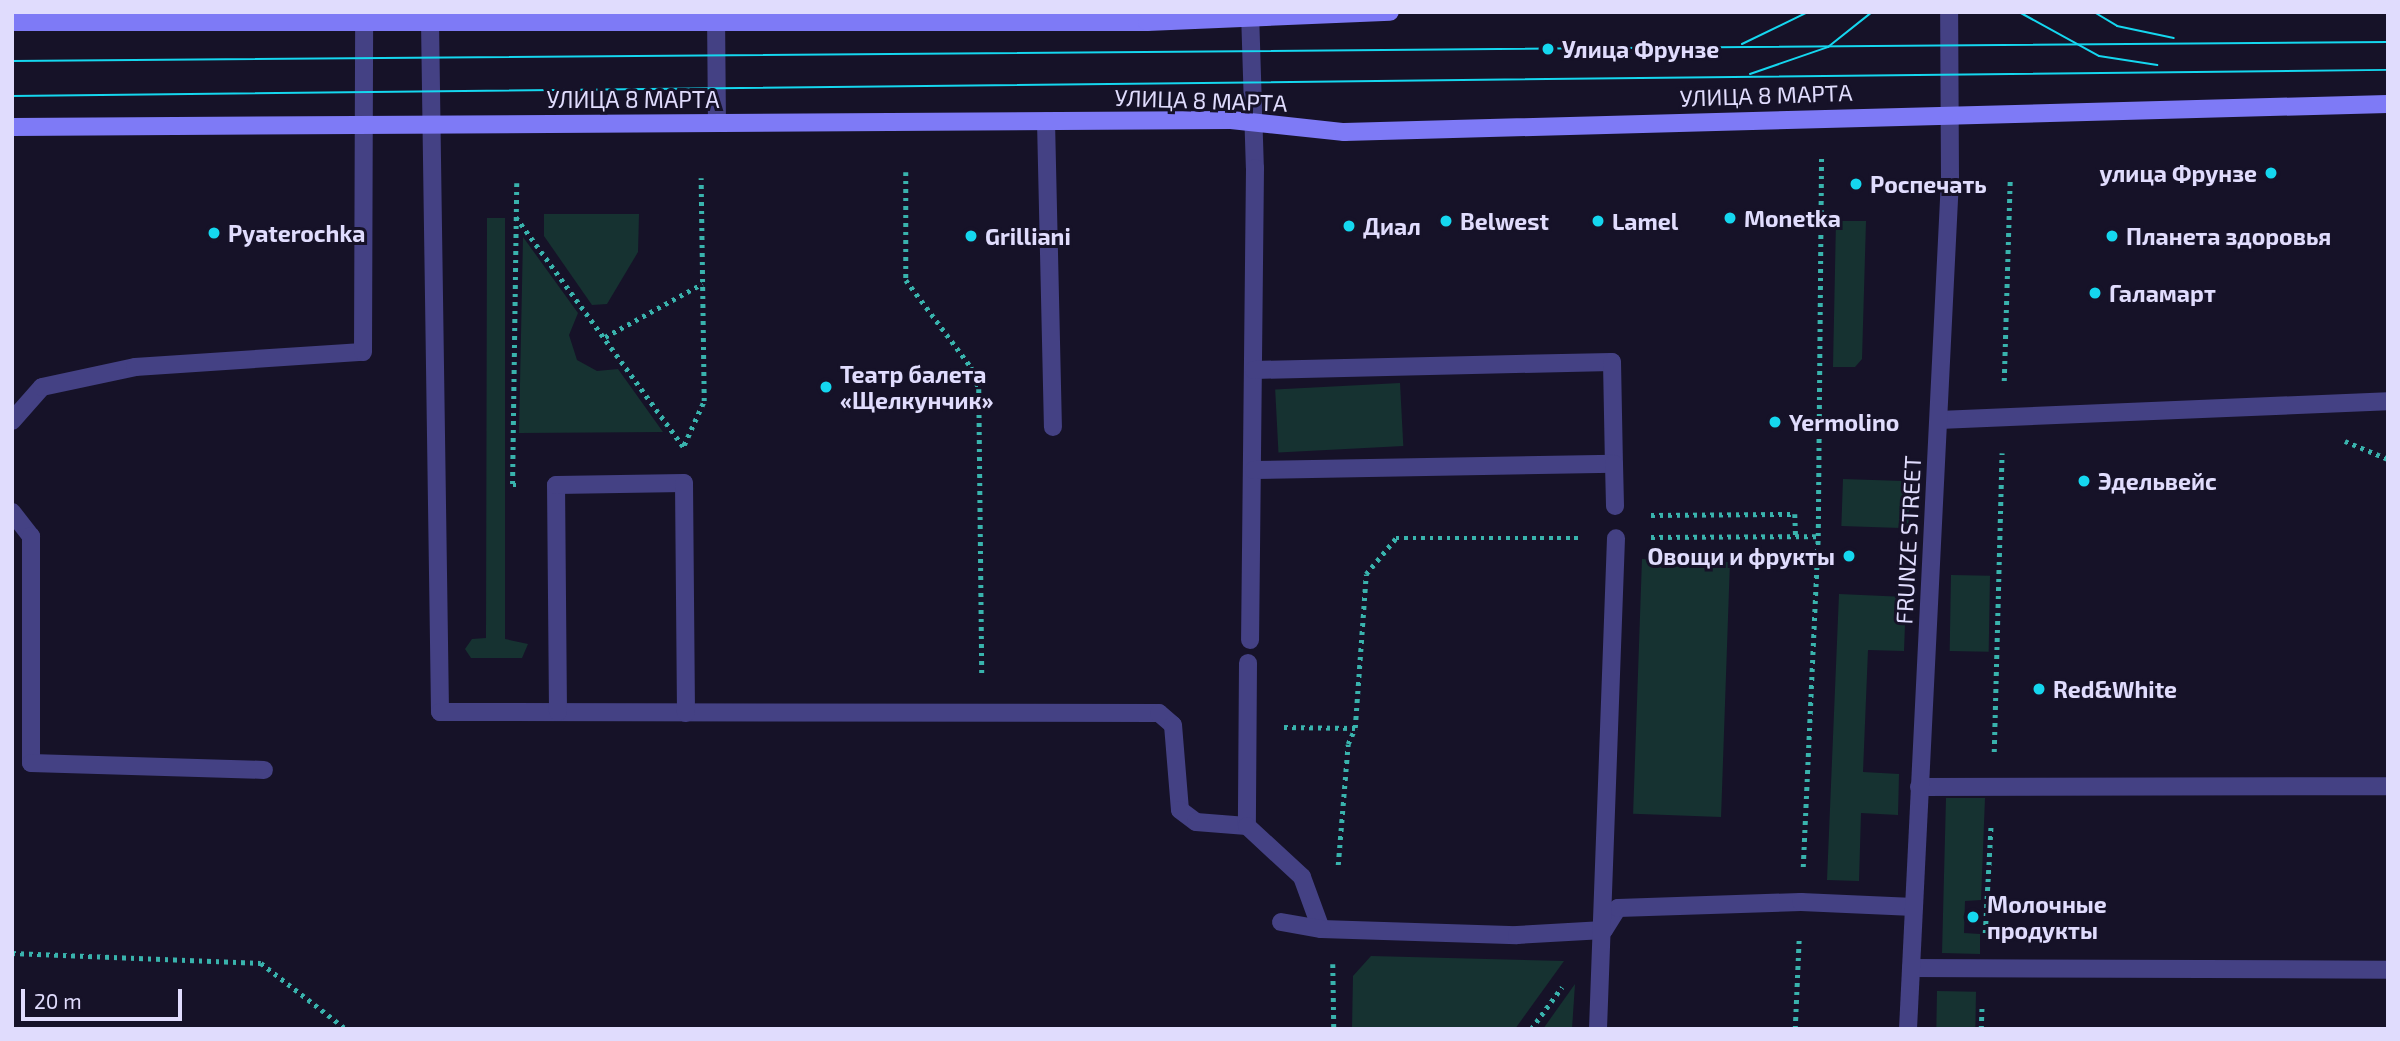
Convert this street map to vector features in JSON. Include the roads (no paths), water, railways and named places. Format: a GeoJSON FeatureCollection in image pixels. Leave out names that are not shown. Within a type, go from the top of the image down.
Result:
{"type":"FeatureCollection","features":[{"type":"Feature","properties":{"kind":"main road"},"geometry":{"type":"LineString","coordinates":[[12,22],[1390,12]]}},
{"type":"Feature","properties":{"kind":"main road","name":"УЛИЦА 8 МАРТА"},"geometry":{"type":"LineString","coordinates":[[12,127],[1046,121],[1254,123],[1344,132],[1950,112],[2388,104]]}},
{"type":"Feature","properties":{"kind":"street","name":"FRUNZE STREET"},"geometry":{"type":"LineString","coordinates":[[1908,1029],[1939,420],[1950,112],[1949,12]]}},
{"type":"Feature","properties":{"kind":"street"},"geometry":{"type":"LineString","coordinates":[[1250,15],[1254,123],[1254,470],[1250,640]]}},
{"type":"Feature","properties":{"kind":"street"},"geometry":{"type":"LineString","coordinates":[[716,17],[717,123]]}},
{"type":"Feature","properties":{"kind":"street"},"geometry":{"type":"LineString","coordinates":[[12,421],[42,387],[135,367],[363,352],[366,125],[364,21]]}},
{"type":"Feature","properties":{"kind":"street"},"geometry":{"type":"LineString","coordinates":[[430,21],[440,712],[1168,716],[1181,810],[1196,822],[1247,826],[1303,877],[1327,930]]}},
{"type":"Feature","properties":{"kind":"street"},"geometry":{"type":"LineString","coordinates":[[1046,121],[1053,427]]}},
{"type":"Feature","properties":{"kind":"street"},"geometry":{"type":"LineString","coordinates":[[1254,370],[1612,362],[1615,506]]}},
{"type":"Feature","properties":{"kind":"street"},"geometry":{"type":"LineString","coordinates":[[1939,420],[2388,401]]}},
{"type":"Feature","properties":{"kind":"street"},"geometry":{"type":"LineString","coordinates":[[1254,470],[1614,464]]}},
{"type":"Feature","properties":{"kind":"street"},"geometry":{"type":"LineString","coordinates":[[558,712],[556,485],[684,483],[686,713]]}},
{"type":"Feature","properties":{"kind":"street"},"geometry":{"type":"LineString","coordinates":[[12,512],[31,536],[31,763],[264,770]]}},
{"type":"Feature","properties":{"kind":"street"},"geometry":{"type":"LineString","coordinates":[[1598,1029],[1604,930],[1616,538]]}},
{"type":"Feature","properties":{"kind":"street"},"geometry":{"type":"LineString","coordinates":[[1247,826],[1248,663]]}},
{"type":"Feature","properties":{"kind":"street"},"geometry":{"type":"LineString","coordinates":[[1919,787],[2388,786]]}},
{"type":"Feature","properties":{"kind":"street"},"geometry":{"type":"LineString","coordinates":[[1604,930],[1618,908],[1801,902],[1914,907]]}},
{"type":"Feature","properties":{"kind":"street"},"geometry":{"type":"LineString","coordinates":[[1281,922],[1327,930],[1604,930]]}},
{"type":"Feature","properties":{"kind":"street"},"geometry":{"type":"LineString","coordinates":[[1912,968],[2388,970]]}},
{"type":"Feature","properties":{"kind":"tram line"},"geometry":{"type":"LineString","coordinates":[[1742,44],[1808,12]]}},
{"type":"Feature","properties":{"kind":"tram line"},"geometry":{"type":"LineString","coordinates":[[1750,74],[1828,47],[1872,12]]}},
{"type":"Feature","properties":{"kind":"tram line"},"geometry":{"type":"LineString","coordinates":[[2019,12],[2099,56],[2157,65]]}},
{"type":"Feature","properties":{"kind":"tram line"},"geometry":{"type":"LineString","coordinates":[[2094,12],[2117,26],[2174,38]]}},
{"type":"Feature","properties":{"kind":"tram line"},"geometry":{"type":"LineString","coordinates":[[12,61],[2388,42]]}},
{"type":"Feature","properties":{"kind":"tram line"},"geometry":{"type":"LineString","coordinates":[[12,96],[2388,70]]}},
{"type":"Feature","properties":{"kind":"place","name":"Улица Фрунзе"},"geometry":{"type":"Point","coordinates":[1548,49]}},
{"type":"Feature","properties":{"kind":"place","name":"улица Фрунзе"},"geometry":{"type":"Point","coordinates":[2271,173]}},
{"type":"Feature","properties":{"kind":"place","name":"Роспечать"},"geometry":{"type":"Point","coordinates":[1856,184]}},
{"type":"Feature","properties":{"kind":"place","name":"Monetka"},"geometry":{"type":"Point","coordinates":[1730,218]}},
{"type":"Feature","properties":{"kind":"place","name":"Belwest"},"geometry":{"type":"Point","coordinates":[1446,221]}},
{"type":"Feature","properties":{"kind":"place","name":"Lamel"},"geometry":{"type":"Point","coordinates":[1598,221]}},
{"type":"Feature","properties":{"kind":"place","name":"Диал"},"geometry":{"type":"Point","coordinates":[1349,226]}},
{"type":"Feature","properties":{"kind":"place","name":"Pyaterochka"},"geometry":{"type":"Point","coordinates":[214,233]}},
{"type":"Feature","properties":{"kind":"place","name":"Grilliani"},"geometry":{"type":"Point","coordinates":[971,236]}},
{"type":"Feature","properties":{"kind":"place","name":"Планета здоровья"},"geometry":{"type":"Point","coordinates":[2112,236]}},
{"type":"Feature","properties":{"kind":"place","name":"Галамарт"},"geometry":{"type":"Point","coordinates":[2095,293]}},
{"type":"Feature","properties":{"kind":"place","name":"Театр балета «Щелкунчик»"},"geometry":{"type":"Point","coordinates":[826,387]}},
{"type":"Feature","properties":{"kind":"place","name":"Yermolino"},"geometry":{"type":"Point","coordinates":[1775,422]}},
{"type":"Feature","properties":{"kind":"place","name":"Эдельвейс"},"geometry":{"type":"Point","coordinates":[2084,481]}},
{"type":"Feature","properties":{"kind":"place","name":"Овощи и фрукты"},"geometry":{"type":"Point","coordinates":[1849,556]}},
{"type":"Feature","properties":{"kind":"place","name":"Red&White"},"geometry":{"type":"Point","coordinates":[2039,689]}},
{"type":"Feature","properties":{"kind":"place","name":"Молочные продукты"},"geometry":{"type":"Point","coordinates":[1973,917]}}]}
